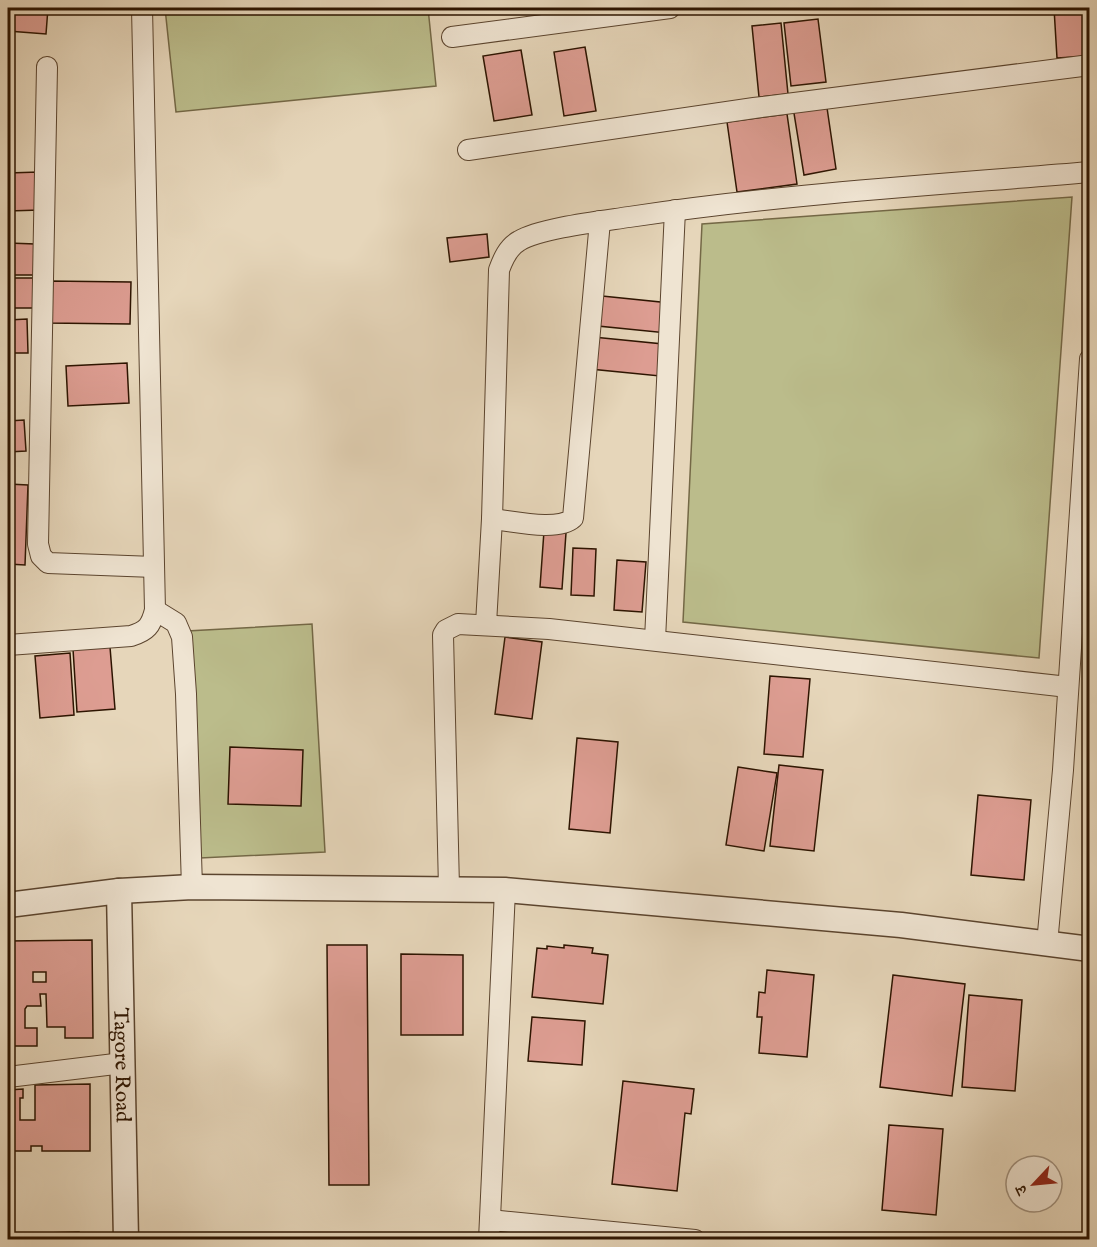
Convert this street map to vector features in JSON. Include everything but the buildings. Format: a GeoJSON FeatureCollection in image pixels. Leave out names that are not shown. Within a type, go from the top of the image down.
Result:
{"type":"FeatureCollection","features":[{"type":"Feature","properties":{"kind":"street"},"geometry":{"type":"LineString","coordinates":[[8,645],[131,636],[145,631],[152,624],[155,610],[142,8]]}},
{"type":"Feature","properties":{"kind":"street"},"geometry":{"type":"LineString","coordinates":[[452,37],[670,8]]}},
{"type":"Feature","properties":{"kind":"street"},"geometry":{"type":"LineString","coordinates":[[468,150],[754,108],[1089,65]]}},
{"type":"Feature","properties":{"kind":"street"},"geometry":{"type":"LineString","coordinates":[[47,67],[38,544],[41,556],[48,563],[154,567]]}},
{"type":"Feature","properties":{"kind":"street"},"geometry":{"type":"LineString","coordinates":[[486,624],[492,519],[499,270],[505,254],[518,241],[537,233],[714,204],[1089,172]]}},
{"type":"Feature","properties":{"kind":"street"},"geometry":{"type":"LineString","coordinates":[[655,640],[675,210]]}},
{"type":"Feature","properties":{"kind":"street"},"geometry":{"type":"LineString","coordinates":[[492,519],[556,525],[567,523],[573,518],[600,222]]}},
{"type":"Feature","properties":{"kind":"street"},"geometry":{"type":"LineString","coordinates":[[1047,944],[1068,687],[1089,359]]}},
{"type":"Feature","properties":{"kind":"street"},"geometry":{"type":"LineString","coordinates":[[155,610],[177,623],[182,637],[192,886]]}},
{"type":"Feature","properties":{"kind":"street"},"geometry":{"type":"LineString","coordinates":[[449,888],[444,635],[446,630],[458,624],[486,624],[655,640],[1068,687]]}},
{"type":"Feature","properties":{"kind":"street"},"geometry":{"type":"LineString","coordinates":[[8,905],[120,891],[192,886],[505,890],[902,925],[1089,949]]}},
{"type":"Feature","properties":{"kind":"street"},"geometry":{"type":"LineString","coordinates":[[505,890],[490,1230],[695,1239]]}},
{"type":"Feature","properties":{"kind":"street","name":"Tagore Road"},"geometry":{"type":"LineString","coordinates":[[120,891],[126,1239]]}},
{"type":"Feature","properties":{"kind":"street"},"geometry":{"type":"LineString","coordinates":[[8,1077],[123,1063]]}},
{"type":"Feature","properties":{"kind":"green space"},"geometry":{"type":"Polygon","coordinates":[[[165,8],[428,8],[436,86],[176,112],[165,8]]]}},
{"type":"Feature","properties":{"kind":"green space"},"geometry":{"type":"Polygon","coordinates":[[[1072,197],[1039,658],[683,622],[702,224],[1072,197]]]}},
{"type":"Feature","properties":{"kind":"green space"},"geometry":{"type":"Polygon","coordinates":[[[312,624],[325,852],[200,858],[187,631],[312,624]]]}}]}
